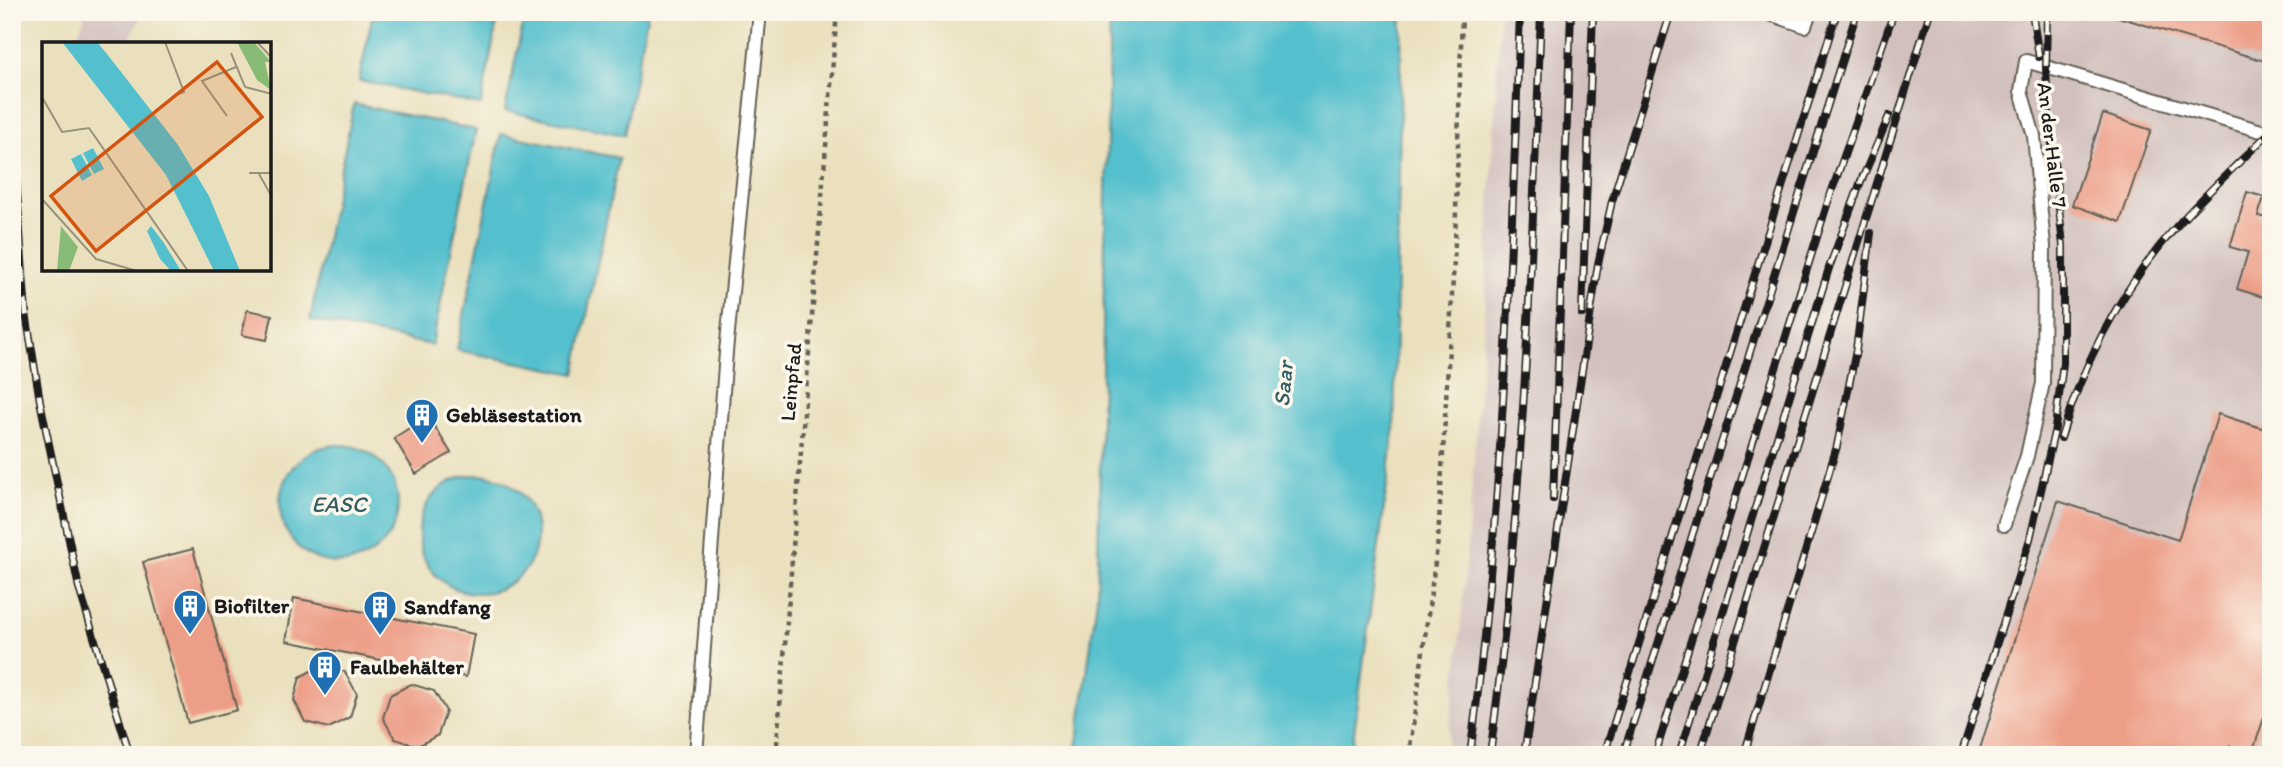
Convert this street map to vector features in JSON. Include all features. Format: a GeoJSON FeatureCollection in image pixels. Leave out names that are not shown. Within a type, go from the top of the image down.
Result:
{"type":"FeatureCollection","features":[{"type":"Feature","properties":{"kind":"lane"},"geometry":{"type":"LineString","coordinates":[[696,755],[726,352],[760,12]]}},
{"type":"Feature","properties":{"kind":"lane"},"geometry":{"type":"LineString","coordinates":[[1764,12],[1805,26],[1810,12]]}},
{"type":"Feature","properties":{"kind":"lane","name":"An der Halle 7"},"geometry":{"type":"LineString","coordinates":[[2004,525],[2027,456],[2043,383],[2044,246],[2034,136],[2021,91],[2026,61],[2271,134]]}},
{"type":"Feature","properties":{"kind":"path","name":"Leinpfad"},"geometry":{"type":"LineString","coordinates":[[776,755],[837,12]]}},
{"type":"Feature","properties":{"kind":"path"},"geometry":{"type":"LineString","coordinates":[[1409,755],[1438,540],[1455,243],[1462,12]]}},
{"type":"Feature","properties":{"kind":"shaded area"},"geometry":{"type":"Polygon","coordinates":[[[86,12],[144,12],[127,42],[75,42],[86,12]]]}},
{"type":"Feature","properties":{"kind":"shaded area"},"geometry":{"type":"Polygon","coordinates":[[[1500,12],[2271,12],[2271,755],[1446,755],[1458,662],[1482,357],[1500,12]]]}},
{"type":"Feature","properties":{"kind":"water"},"geometry":{"type":"Polygon","coordinates":[[[373,12],[499,12],[481,105],[359,81],[373,12]]]}},
{"type":"Feature","properties":{"kind":"water"},"geometry":{"type":"Polygon","coordinates":[[[525,12],[648,12],[624,135],[505,111],[525,12]]]}},
{"type":"Feature","properties":{"kind":"water","name":"Saar"},"geometry":{"type":"Polygon","coordinates":[[[1110,12],[1402,12],[1394,433],[1351,755],[1076,755],[1097,598],[1110,12]]]}},
{"type":"Feature","properties":{"kind":"water"},"geometry":{"type":"Polygon","coordinates":[[[354,104],[476,130],[432,345],[310,320],[354,104]]]}},
{"type":"Feature","properties":{"kind":"water"},"geometry":{"type":"Polygon","coordinates":[[[501,134],[619,158],[575,374],[457,350],[501,134]]]}},
{"type":"Feature","properties":{"kind":"water","name":"EASC"},"geometry":{"type":"Polygon","coordinates":[[[339,445],[362,449],[381,462],[394,481],[398,504],[394,527],[381,546],[362,559],[339,563],[316,559],[297,546],[284,527],[280,504],[284,481],[297,462],[316,449],[339,445]]]}},
{"type":"Feature","properties":{"kind":"water","name":"EASC"},"geometry":{"type":"Polygon","coordinates":[[[478,475],[489,476],[511,485],[527,501],[536,523],[536,545],[527,567],[511,583],[489,592],[478,593],[467,592],[445,583],[429,567],[420,545],[419,534],[420,523],[429,501],[445,485],[467,476],[478,475]]]}},
{"type":"Feature","properties":{"kind":"building"},"geometry":{"type":"Polygon","coordinates":[[[2271,12],[2271,63],[2105,13],[2271,12]]]}},
{"type":"Feature","properties":{"kind":"building"},"geometry":{"type":"Polygon","coordinates":[[[2103,114],[2151,130],[2120,222],[2072,205],[2103,114]]]}},
{"type":"Feature","properties":{"kind":"building"},"geometry":{"type":"Polygon","coordinates":[[[2247,192],[2264,197],[2258,216],[2271,219],[2271,270],[2263,297],[2237,289],[2248,252],[2230,247],[2247,192]]]}},
{"type":"Feature","properties":{"kind":"building"},"geometry":{"type":"Polygon","coordinates":[[[247,310],[272,315],[267,340],[242,335],[247,310]]]}},
{"type":"Feature","properties":{"kind":"building"},"geometry":{"type":"Polygon","coordinates":[[[2218,414],[2271,431],[2271,696],[2252,754],[2230,746],[2227,755],[1978,755],[2058,501],[2178,540],[2218,414]]]}},
{"type":"Feature","properties":{"kind":"building","name":"Gebläsestation"},"geometry":{"type":"Polygon","coordinates":[[[428,416],[451,453],[416,474],[394,438],[428,416]]]}},
{"type":"Feature","properties":{"kind":"building","name":"Biofilter"},"geometry":{"type":"Polygon","coordinates":[[[193,549],[237,710],[188,723],[143,562],[193,549]]]}},
{"type":"Feature","properties":{"kind":"building","name":"Sandfang"},"geometry":{"type":"Polygon","coordinates":[[[294,598],[474,634],[466,677],[286,641],[294,598]]]}},
{"type":"Feature","properties":{"kind":"building","name":"Faulbehälter"},"geometry":{"type":"Polygon","coordinates":[[[322,665],[345,672],[357,694],[350,717],[329,728],[305,722],[294,700],[300,677],[322,665]]]}},
{"type":"Feature","properties":{"kind":"building","name":"Faulbehälter"},"geometry":{"type":"Polygon","coordinates":[[[411,684],[434,691],[446,711],[438,735],[418,746],[395,739],[383,718],[390,695],[411,684]]]}},
{"type":"Feature","properties":{"kind":"railway"},"geometry":{"type":"LineString","coordinates":[[15,12],[14,153],[26,313],[40,401],[79,588],[130,755]]}},
{"type":"Feature","properties":{"kind":"railway"},"geometry":{"type":"LineString","coordinates":[[1470,755],[1498,477],[1509,291],[1520,12]]}},
{"type":"Feature","properties":{"kind":"railway"},"geometry":{"type":"LineString","coordinates":[[1490,755],[1511,570],[1525,384],[1541,12]]}},
{"type":"Feature","properties":{"kind":"railway"},"geometry":{"type":"LineString","coordinates":[[1553,499],[1571,12]]}},
{"type":"Feature","properties":{"kind":"railway"},"geometry":{"type":"LineString","coordinates":[[1582,314],[1593,12]]}},
{"type":"Feature","properties":{"kind":"railway"},"geometry":{"type":"LineString","coordinates":[[1524,755],[1598,264],[1612,201],[1671,12]]}},
{"type":"Feature","properties":{"kind":"railway"},"geometry":{"type":"LineString","coordinates":[[1604,755],[1837,12]]}},
{"type":"Feature","properties":{"kind":"railway"},"geometry":{"type":"LineString","coordinates":[[1623,755],[1857,12]]}},
{"type":"Feature","properties":{"kind":"railway"},"geometry":{"type":"LineString","coordinates":[[1655,755],[1827,205],[1894,12]]}},
{"type":"Feature","properties":{"kind":"railway"},"geometry":{"type":"LineString","coordinates":[[1700,755],[1930,12]]}},
{"type":"Feature","properties":{"kind":"railway"},"geometry":{"type":"LineString","coordinates":[[2032,12],[2039,57]]}},
{"type":"Feature","properties":{"kind":"railway"},"geometry":{"type":"LineString","coordinates":[[1961,755],[2030,539],[2055,428],[2063,363],[2063,245],[2048,107],[2047,12]]}},
{"type":"Feature","properties":{"kind":"railway"},"geometry":{"type":"LineString","coordinates":[[1860,184],[1889,116]]}},
{"type":"Feature","properties":{"kind":"railway"},"geometry":{"type":"LineString","coordinates":[[2061,438],[2093,353],[2138,275],[2187,214],[2271,131]]}},
{"type":"Feature","properties":{"kind":"railway"},"geometry":{"type":"LineString","coordinates":[[1679,755],[1829,268],[1863,176]]}},
{"type":"Feature","properties":{"kind":"railway"},"geometry":{"type":"LineString","coordinates":[[1744,755],[1837,446],[1856,350],[1871,233]]}},
{"type":"Feature","properties":{"kind":"place","name":"Gebläsestation"},"geometry":{"type":"Point","coordinates":[422,445]}},
{"type":"Feature","properties":{"kind":"place","name":"Biofilter"},"geometry":{"type":"Point","coordinates":[190,636]}},
{"type":"Feature","properties":{"kind":"place","name":"Sandfang"},"geometry":{"type":"Point","coordinates":[380,637]}},
{"type":"Feature","properties":{"kind":"place","name":"Faulbehälter"},"geometry":{"type":"Point","coordinates":[325,697]}}]}
